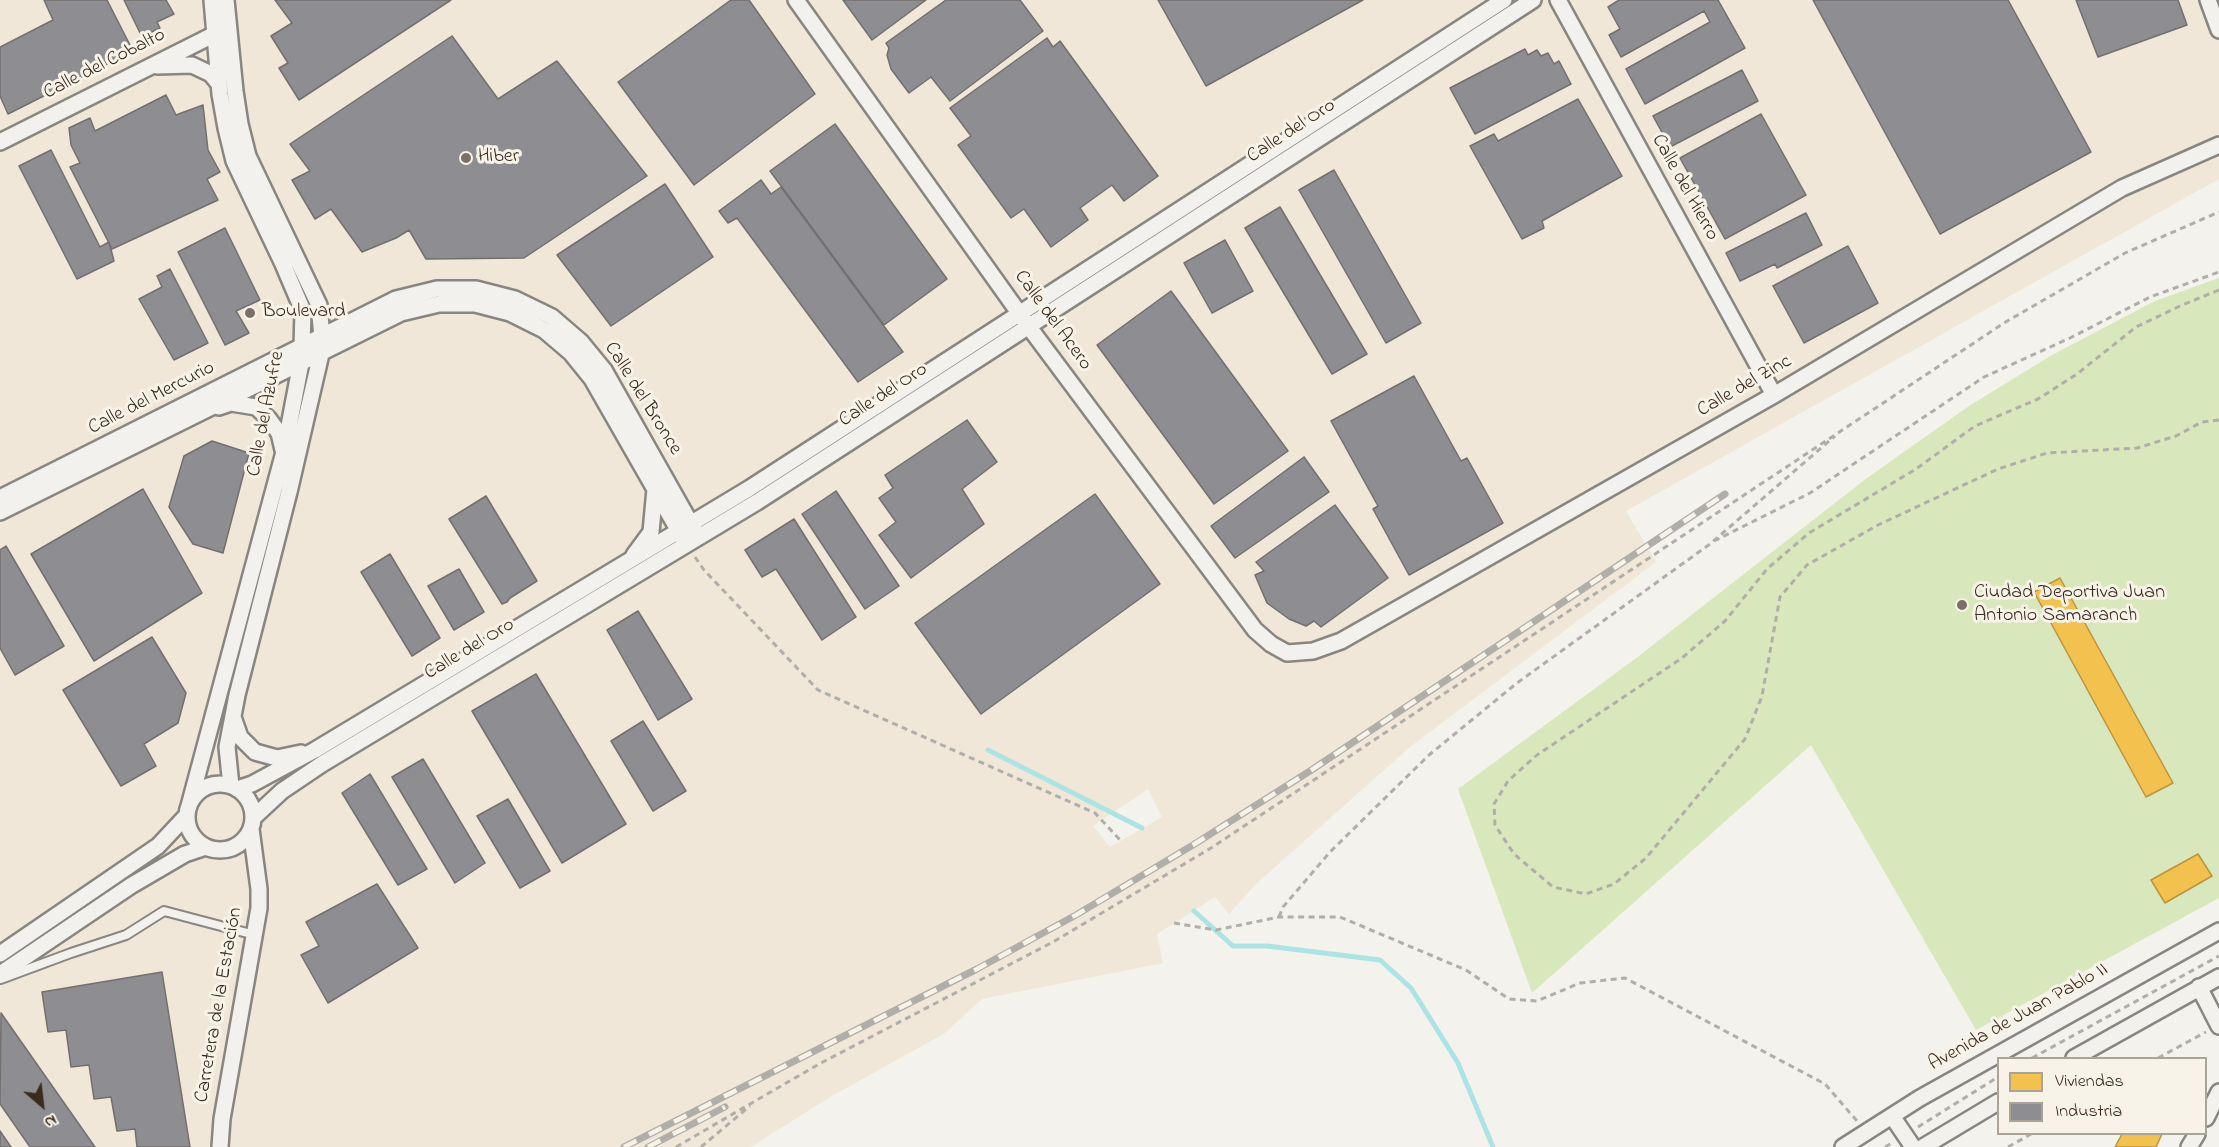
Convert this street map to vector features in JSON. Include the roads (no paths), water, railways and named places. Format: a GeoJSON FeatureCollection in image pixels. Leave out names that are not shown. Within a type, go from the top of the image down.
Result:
{"type":"FeatureCollection","features":[{"type":"Feature","properties":{"kind":"street","name":"Calle del Azufre"},"geometry":{"type":"LineString","coordinates":[[212,0],[222,30],[248,156],[320,304],[322,337],[321,354],[226,747],[234,788]]}},
{"type":"Feature","properties":{"kind":"street","name":"Calle del Azufre"},"geometry":{"type":"LineString","coordinates":[[188,811],[284,452],[302,347],[303,311],[234,160],[226,128],[219,84],[226,0]]}},
{"type":"Feature","properties":{"kind":"street","name":"Calle del Acero"},"geometry":{"type":"LineString","coordinates":[[796,0],[1029,327],[1255,630],[1271,644],[1287,653]]}},
{"type":"Feature","properties":{"kind":"street","name":"Calle del Oro"},"geometry":{"type":"LineString","coordinates":[[234,788],[252,784],[315,750],[630,562],[689,535],[1020,312],[1504,0]]}},
{"type":"Feature","properties":{"kind":"street","name":"Calle del Oro"},"geometry":{"type":"LineString","coordinates":[[252,824],[282,791],[322,764],[689,535],[1029,327],[1533,0]]}},
{"type":"Feature","properties":{"kind":"street","name":"Calle del Hierro"},"geometry":{"type":"LineString","coordinates":[[1558,0],[1774,395]]}},
{"type":"Feature","properties":{"kind":"street"},"geometry":{"type":"LineString","coordinates":[[2208,0],[2219,30]]}},
{"type":"Feature","properties":{"kind":"street","name":"Calle del Cobalto"},"geometry":{"type":"LineString","coordinates":[[0,142],[222,30]]}},
{"type":"Feature","properties":{"kind":"street"},"geometry":{"type":"LineString","coordinates":[[151,66],[192,65],[210,74],[219,84]]}},
{"type":"Feature","properties":{"kind":"street","name":"Calle del Zinc"},"geometry":{"type":"LineString","coordinates":[[1287,653],[1313,651],[1341,641],[1774,395],[2122,188],[2219,145]]}},
{"type":"Feature","properties":{"kind":"street","name":"Calle del Bronce"},"geometry":{"type":"LineString","coordinates":[[322,337],[396,300],[437,289],[476,289],[515,299],[543,312],[582,342],[604,370],[689,535]]}},
{"type":"Feature","properties":{"kind":"street","name":"Calle del Bronce"},"geometry":{"type":"LineString","coordinates":[[321,354],[401,313],[439,304],[475,304],[510,313],[544,330],[571,353],[592,379],[655,489],[689,535]]}},
{"type":"Feature","properties":{"kind":"street","name":"Calle del Mercurio"},"geometry":{"type":"LineString","coordinates":[[0,498],[322,337]]}},
{"type":"Feature","properties":{"kind":"street","name":"Calle del Mercurio"},"geometry":{"type":"LineString","coordinates":[[0,512],[199,412],[321,354]]}},
{"type":"Feature","properties":{"kind":"street"},"geometry":{"type":"LineString","coordinates":[[199,412],[231,403],[256,407],[268,418],[279,434],[284,452]]}},
{"type":"Feature","properties":{"kind":"street"},"geometry":{"type":"LineString","coordinates":[[630,562],[651,532],[655,489]]}},
{"type":"Feature","properties":{"kind":"street"},"geometry":{"type":"LineString","coordinates":[[233,717],[240,737],[255,752],[277,758],[315,750]]}},
{"type":"Feature","properties":{"kind":"street"},"geometry":{"type":"LineString","coordinates":[[0,954],[158,846],[188,811],[194,797],[211,785],[221,784],[234,788],[249,801],[252,824],[239,843],[231,848],[214,849],[206,847],[192,834],[188,811]]}},
{"type":"Feature","properties":{"kind":"street","name":"Carretera de la Estación"},"geometry":{"type":"LineString","coordinates":[[220,1147],[222,1119],[259,908],[252,824]]}},
{"type":"Feature","properties":{"kind":"street"},"geometry":{"type":"LineString","coordinates":[[0,974],[132,885],[185,854],[206,847]]}},
{"type":"Feature","properties":{"kind":"street"},"geometry":{"type":"LineString","coordinates":[[231,848],[255,870]]}},
{"type":"Feature","properties":{"kind":"street","name":"Avenida de Juan Pablo II"},"geometry":{"type":"LineString","coordinates":[[1843,1147],[1951,1081],[2219,932]]}},
{"type":"Feature","properties":{"kind":"street"},"geometry":{"type":"LineString","coordinates":[[2077,1057],[2219,977]]}},
{"type":"Feature","properties":{"kind":"street"},"geometry":{"type":"LineString","coordinates":[[2199,987],[2219,1025]]}},
{"type":"Feature","properties":{"kind":"street"},"geometry":{"type":"LineString","coordinates":[[2207,1114],[2219,1092]]}},
{"type":"Feature","properties":{"kind":"street"},"geometry":{"type":"LineString","coordinates":[[1923,1147],[1997,1103]]}},
{"type":"Feature","properties":{"kind":"street"},"geometry":{"type":"LineString","coordinates":[[1892,1116],[1909,1141]]}},
{"type":"Feature","properties":{"kind":"lane"},"geometry":{"type":"LineString","coordinates":[[0,980],[71,952],[126,935],[164,911],[255,935]]}},
{"type":"Feature","properties":{"kind":"waterway"},"geometry":{"type":"LineString","coordinates":[[988,750],[1142,828]]}},
{"type":"Feature","properties":{"kind":"waterway"},"geometry":{"type":"LineString","coordinates":[[1194,911],[1233,946],[1267,946],[1380,960],[1411,988],[1458,1063],[1493,1147]]}},
{"type":"Feature","properties":{"kind":"railway"},"geometry":{"type":"LineString","coordinates":[[624,1147],[977,969],[1076,915],[1310,771],[1725,494]]}},
{"type":"Feature","properties":{"kind":"railway"},"geometry":{"type":"LineString","coordinates":[[648,1147],[725,1107]]}},
{"type":"Feature","properties":{"kind":"place","name":"Hiber"},"geometry":{"type":"Point","coordinates":[466,158]}},
{"type":"Feature","properties":{"kind":"place","name":"Boulevard"},"geometry":{"type":"Point","coordinates":[250,313]}},
{"type":"Feature","properties":{"kind":"place","name":"Ciudad Deportiva Juan Antonio Samaranch"},"geometry":{"type":"Point","coordinates":[1962,605]}}]}
